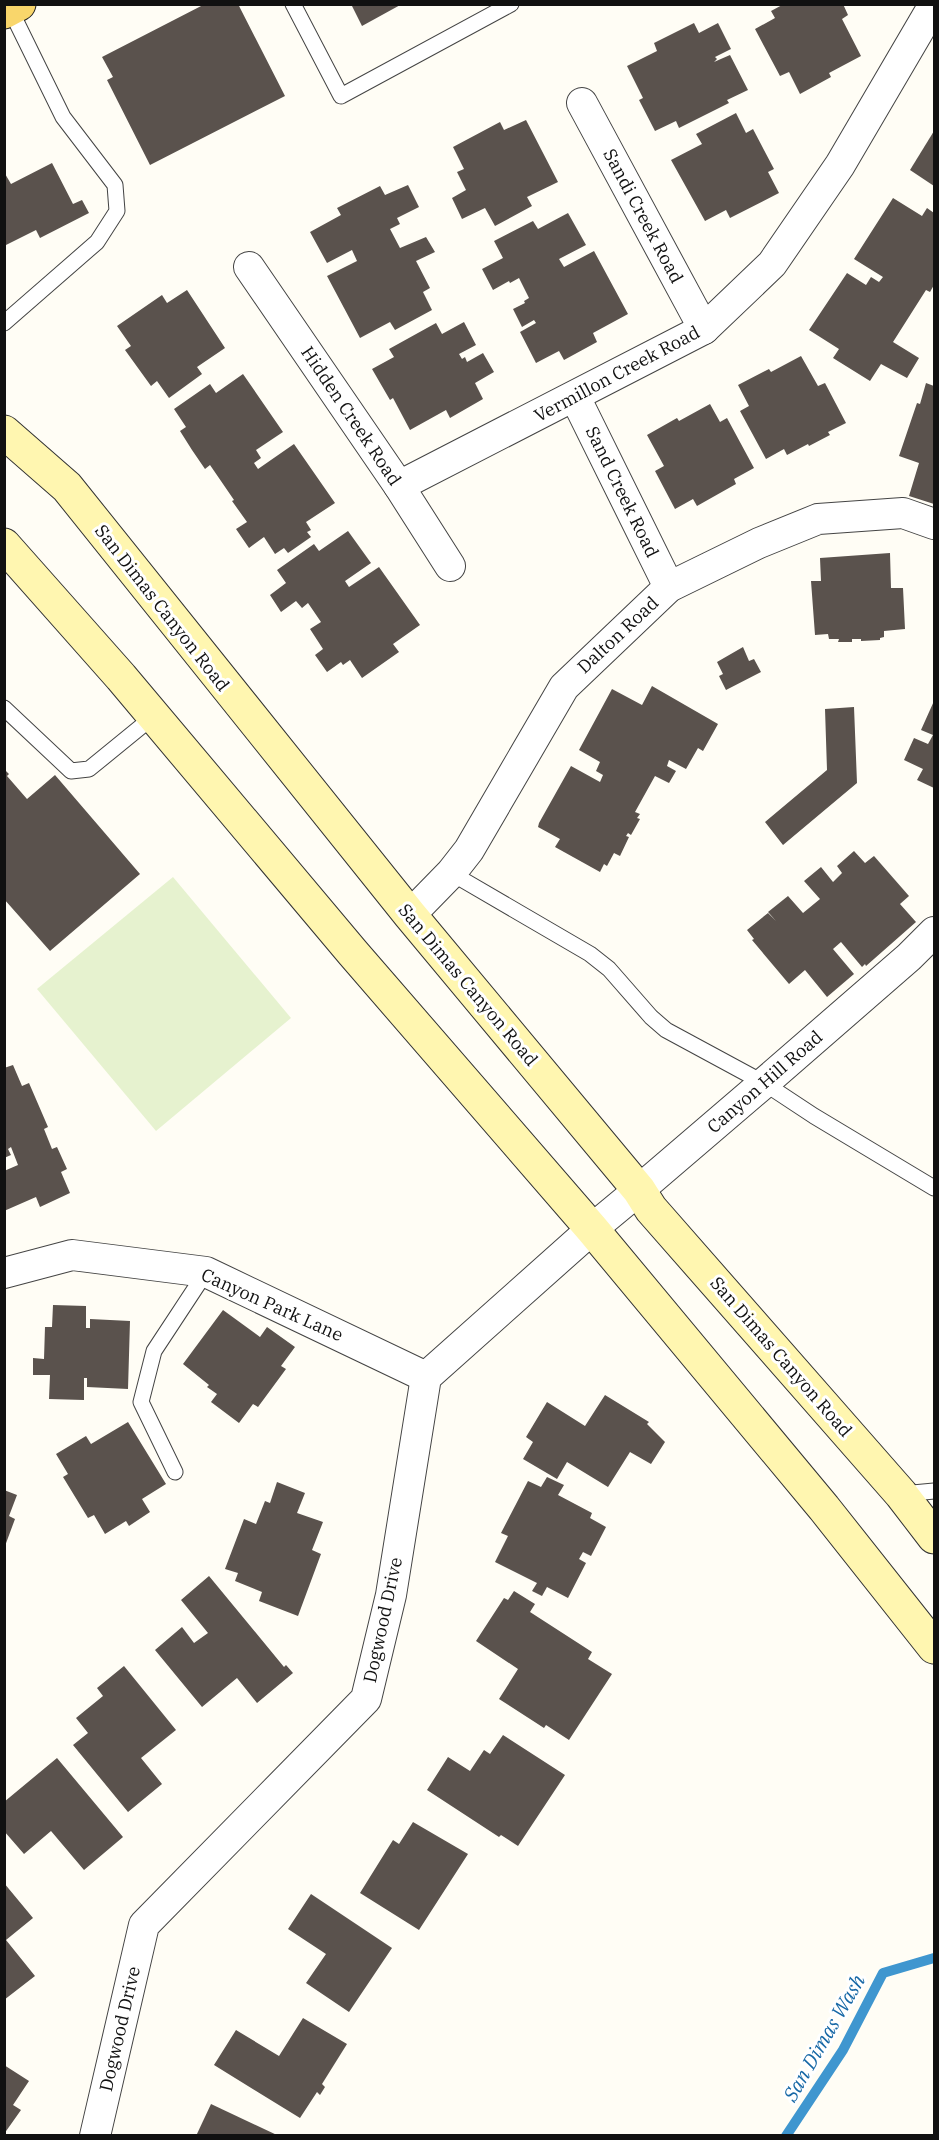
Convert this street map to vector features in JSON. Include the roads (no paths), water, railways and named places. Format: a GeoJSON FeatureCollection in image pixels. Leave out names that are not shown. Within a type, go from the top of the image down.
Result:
{"type":"FeatureCollection","features":[{"type":"Feature","properties":{"kind":"street","name":"Vermillon Creek Road"},"geometry":{"type":"LineString","coordinates":[[399,486],[704,329],[772,264],[840,165],[932,6]]}},
{"type":"Feature","properties":{"kind":"street","name":"Sandi Creek Road"},"geometry":{"type":"LineString","coordinates":[[582,103],[704,329]]}},
{"type":"Feature","properties":{"kind":"street","name":"Hidden Creek Road"},"geometry":{"type":"LineString","coordinates":[[249,267],[399,486],[450,566]]}},
{"type":"Feature","properties":{"kind":"street","name":"Sand Creek Road"},"geometry":{"type":"LineString","coordinates":[[575,397],[669,587]]}},
{"type":"Feature","properties":{"kind":"street","name":"San Dimas Canyon Road"},"geometry":{"type":"LineString","coordinates":[[4,432],[67,487],[410,915],[639,1190],[651,1209],[901,1494],[934,1537]]}},
{"type":"Feature","properties":{"kind":"street","name":"Dalton Road"},"geometry":{"type":"LineString","coordinates":[[410,915],[451,873],[469,850],[564,687],[669,587],[759,543],[818,519],[903,513],[934,524]]}},
{"type":"Feature","properties":{"kind":"street"},"geometry":{"type":"LineString","coordinates":[[4,545],[154,716],[353,953],[592,1229],[816,1499],[934,1647]]}},
{"type":"Feature","properties":{"kind":"street","name":"Canyon Hill Road"},"geometry":{"type":"LineString","coordinates":[[592,1229],[764,1083],[909,957],[934,932]]}},
{"type":"Feature","properties":{"kind":"street"},"geometry":{"type":"LineString","coordinates":[[426,1377],[592,1229]]}},
{"type":"Feature","properties":{"kind":"street","name":"Canyon Park Lane"},"geometry":{"type":"LineString","coordinates":[[4,1273],[72,1255],[206,1272],[426,1377]]}},
{"type":"Feature","properties":{"kind":"street","name":"Dogwood Drive"},"geometry":{"type":"LineString","coordinates":[[95,2136],[144,1925],[366,1699],[391,1594],[426,1377]]}},
{"type":"Feature","properties":{"kind":"lane"},"geometry":{"type":"LineString","coordinates":[[293,4],[341,96],[511,4]]}},
{"type":"Feature","properties":{"kind":"lane"},"geometry":{"type":"LineString","coordinates":[[4,323],[97,242],[117,211],[115,185],[63,117],[11,8]]}},
{"type":"Feature","properties":{"kind":"lane"},"geometry":{"type":"LineString","coordinates":[[4,708],[71,771],[89,769],[154,716]]}},
{"type":"Feature","properties":{"kind":"lane"},"geometry":{"type":"LineString","coordinates":[[451,873],[590,954],[609,969],[651,1017],[666,1030],[764,1083],[814,1116],[934,1188]]}},
{"type":"Feature","properties":{"kind":"lane"},"geometry":{"type":"LineString","coordinates":[[175,1472],[141,1402],[154,1351],[206,1272]]}},
{"type":"Feature","properties":{"kind":"lane"},"geometry":{"type":"LineString","coordinates":[[901,1494],[934,1491]]}},
{"type":"Feature","properties":{"kind":"waterway","name":"San Dimas Wash"},"geometry":{"type":"LineString","coordinates":[[786,2136],[843,2050],[883,1973],[934,1958]]}}]}
